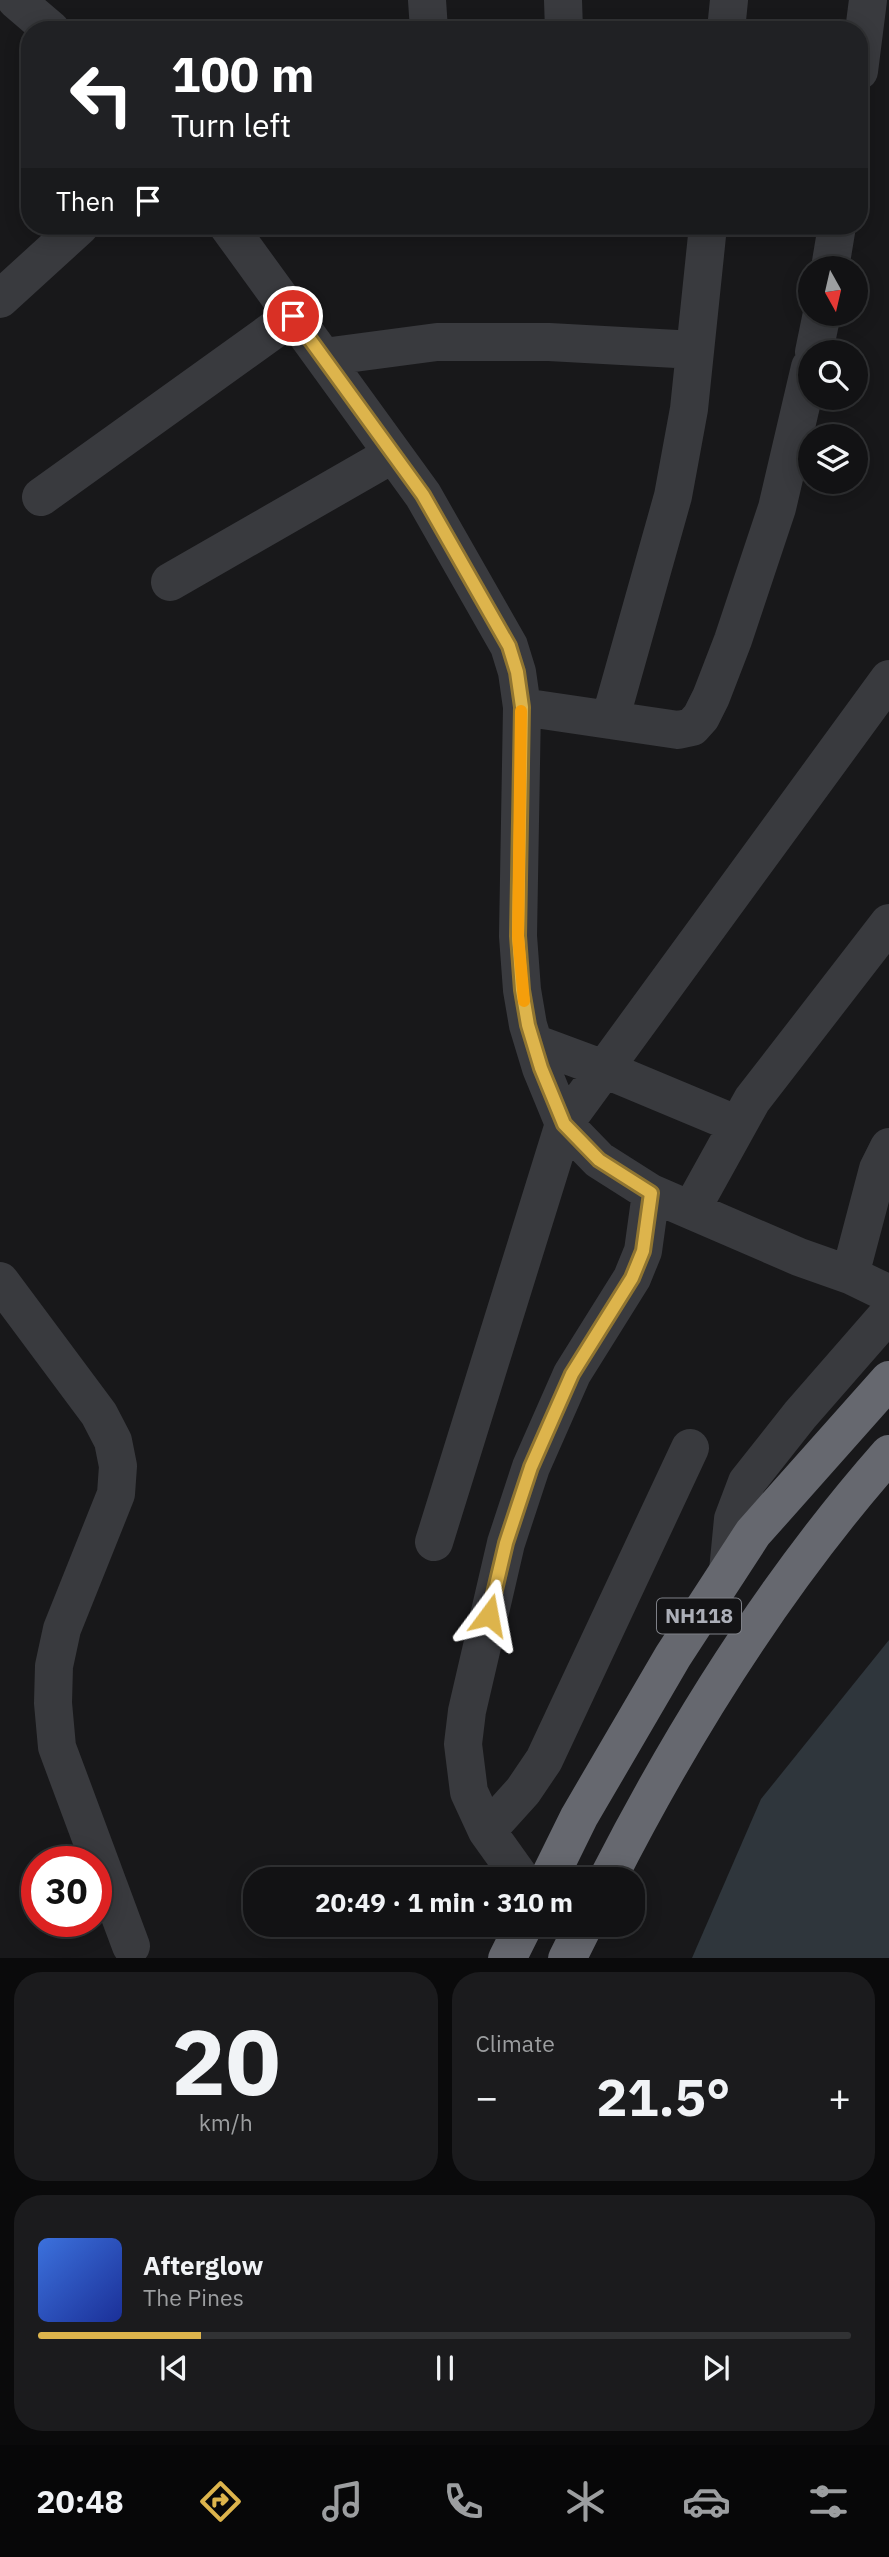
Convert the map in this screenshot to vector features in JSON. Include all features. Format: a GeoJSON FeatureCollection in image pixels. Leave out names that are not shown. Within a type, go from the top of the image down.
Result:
{"type":"FeatureCollection","features":[{"type":"Feature","properties":{"kind":"highway","name":"NH118"},"geometry":{"type":"LineString","coordinates":[[554,1867],[579,1817],[673,1656],[754,1533],[889,1380]]}},
{"type":"Feature","properties":{"kind":"highway","name":"NH118"},"geometry":{"type":"LineString","coordinates":[[614,1867],[691,1728],[753,1633],[811,1549],[889,1454]]}},
{"type":"Feature","properties":{"kind":"highway"},"geometry":{"type":"LineString","coordinates":[[507,1958],[518,1937]]}},
{"type":"Feature","properties":{"kind":"highway"},"geometry":{"type":"LineString","coordinates":[[567,1958],[578,1937]]}},
{"type":"Feature","properties":{"kind":"street"},"geometry":{"type":"LineString","coordinates":[[16,0],[40,21]]}},
{"type":"Feature","properties":{"kind":"street"},"geometry":{"type":"LineString","coordinates":[[426,0],[428,21]]}},
{"type":"Feature","properties":{"kind":"street"},"geometry":{"type":"LineString","coordinates":[[563,0],[564,21]]}},
{"type":"Feature","properties":{"kind":"street"},"geometry":{"type":"LineString","coordinates":[[727,21],[729,0]]}},
{"type":"Feature","properties":{"kind":"street"},"geometry":{"type":"LineString","coordinates":[[865,21],[868,0]]}},
{"type":"Feature","properties":{"kind":"street"},"geometry":{"type":"LineString","coordinates":[[0,299],[70,235]]}},
{"type":"Feature","properties":{"kind":"street"},"geometry":{"type":"LineString","coordinates":[[234,235],[423,495],[509,646],[517,672],[522,707],[518,936],[522,990],[534,1043],[564,1124],[599,1160],[651,1193],[850,1275],[889,1294]]}},
{"type":"Feature","properties":{"kind":"street"},"geometry":{"type":"LineString","coordinates":[[610,720],[673,496],[689,409],[707,235]]}},
{"type":"Feature","properties":{"kind":"street"},"geometry":{"type":"LineString","coordinates":[[832,256],[836,235]]}},
{"type":"Feature","properties":{"kind":"street"},"geometry":{"type":"LineString","coordinates":[[41,498],[293,316]]}},
{"type":"Feature","properties":{"kind":"street"},"geometry":{"type":"LineString","coordinates":[[324,357],[437,342],[549,342],[695,350]]}},
{"type":"Feature","properties":{"kind":"street"},"geometry":{"type":"LineString","coordinates":[[522,707],[678,730],[692,727],[711,697],[733,640],[777,508],[800,410]]}},
{"type":"Feature","properties":{"kind":"street"},"geometry":{"type":"LineString","coordinates":[[170,582],[393,454]]}},
{"type":"Feature","properties":{"kind":"street"},"geometry":{"type":"LineString","coordinates":[[434,1542],[564,1124],[889,679]]}},
{"type":"Feature","properties":{"kind":"street"},"geometry":{"type":"LineString","coordinates":[[691,1210],[761,1089],[889,923]]}},
{"type":"Feature","properties":{"kind":"street"},"geometry":{"type":"LineString","coordinates":[[534,1043],[738,1125]]}},
{"type":"Feature","properties":{"kind":"street"},"geometry":{"type":"LineString","coordinates":[[850,1275],[878,1169],[889,1147]]}},
{"type":"Feature","properties":{"kind":"street"},"geometry":{"type":"LineString","coordinates":[[513,1867],[487,1831],[469,1792],[463,1744],[467,1711],[506,1543],[531,1467],[572,1374],[632,1278],[643,1251],[651,1193]]}},
{"type":"Feature","properties":{"kind":"street"},"geometry":{"type":"LineString","coordinates":[[0,1281],[99,1414],[113,1441],[118,1466],[116,1494],[62,1629],[54,1666],[53,1703],[57,1747],[131,1946]]}},
{"type":"Feature","properties":{"kind":"street"},"geometry":{"type":"LineString","coordinates":[[728,1572],[733,1519],[747,1482],[800,1415],[889,1313]]}},
{"type":"Feature","properties":{"kind":"street"},"geometry":{"type":"LineString","coordinates":[[487,1831],[523,1791],[544,1760],[690,1448]]}},
{"type":"Feature","properties":{"kind":"shaded area"},"geometry":{"type":"Polygon","coordinates":[[[889,1640],[889,1958],[692,1958],[761,1799],[889,1640]]]}},
{"type":"Feature","properties":{"kind":"slow traffic"},"geometry":{"type":"LineString","coordinates":[[521,711],[518,936],[524,1001]]}},
{"type":"Feature","properties":{"kind":"route"},"geometry":{"type":"LineString","coordinates":[[293,316],[423,495],[509,646],[517,672],[522,707],[518,936],[528,1025],[541,1068],[564,1124],[599,1160],[651,1193],[643,1251],[632,1278],[572,1374],[531,1467],[506,1543],[489,1615]]}}]}
